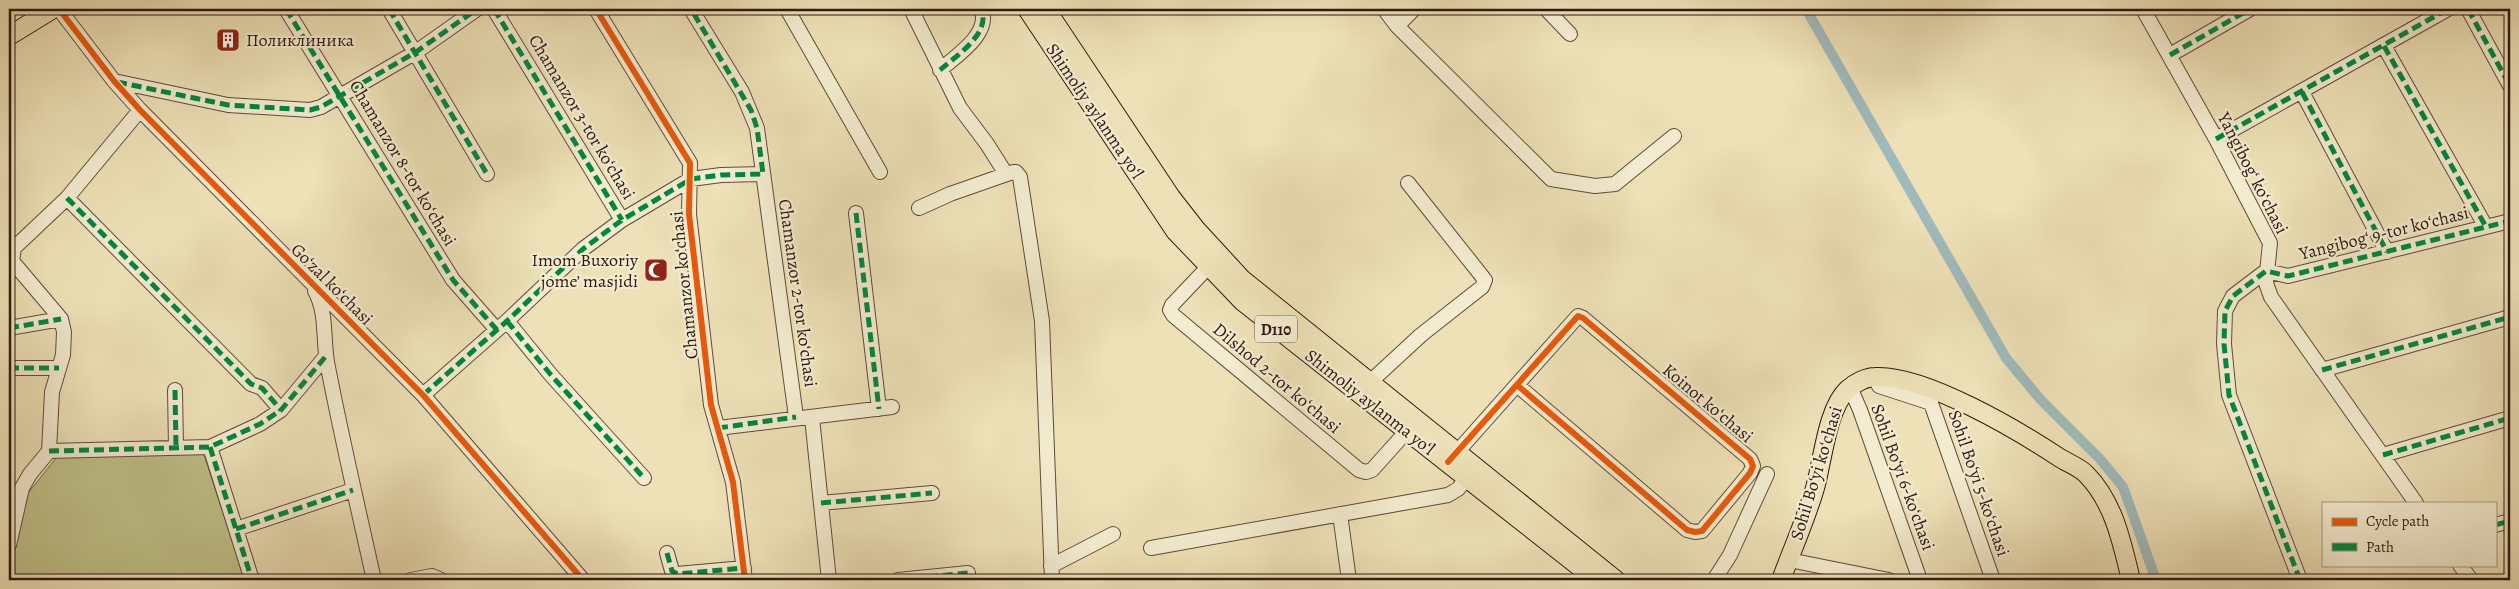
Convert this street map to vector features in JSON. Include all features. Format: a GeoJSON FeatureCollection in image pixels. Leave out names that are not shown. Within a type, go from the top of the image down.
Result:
{"type":"FeatureCollection","features":[{"type":"Feature","properties":{"kind":"main road"},"geometry":{"type":"LineString","coordinates":[[9,36],[53,9]]}},
{"type":"Feature","properties":{"kind":"main road","name":"Shimoliy aylanma yoʻl"},"geometry":{"type":"LineString","coordinates":[[1027,9],[1123,139],[1172,197],[1196,229],[1242,279],[1369,383],[1452,457],[1616,580]]}},
{"type":"Feature","properties":{"kind":"main road","name":"Shimoliy aylanma yoʻl"},"geometry":{"type":"LineString","coordinates":[[1046,9],[1123,139],[1175,232],[1243,302],[1406,432],[1452,457],[1467,478],[1596,580]]}},
{"type":"Feature","properties":{"kind":"main road"},"geometry":{"type":"LineString","coordinates":[[1874,376],[1896,378],[1919,385],[1978,410],[2085,473],[2104,499],[2117,526],[2131,580]]}},
{"type":"Feature","properties":{"kind":"main road","name":"Sohil Boʻyi koʻchasi"},"geometry":{"type":"LineString","coordinates":[[1780,580],[1814,489],[1833,413],[1841,396],[1850,387],[1874,376]]}},
{"type":"Feature","properties":{"kind":"street","name":"Goʻzal koʻchasi"},"geometry":{"type":"LineString","coordinates":[[60,9],[114,81],[140,110],[423,395],[583,580]]}},
{"type":"Feature","properties":{"kind":"street","name":"Chamanzor 8-tor koʻchasi"},"geometry":{"type":"LineString","coordinates":[[286,9],[453,280],[502,325],[644,478]]}},
{"type":"Feature","properties":{"kind":"street"},"geometry":{"type":"LineString","coordinates":[[389,9],[488,174]]}},
{"type":"Feature","properties":{"kind":"street"},"geometry":{"type":"LineString","coordinates":[[114,81],[201,101],[297,111],[321,108],[416,52],[477,9]]}},
{"type":"Feature","properties":{"kind":"street","name":"Chamanzor 3-tor koʻchasi"},"geometry":{"type":"LineString","coordinates":[[494,9],[622,220]]}},
{"type":"Feature","properties":{"kind":"street","name":"Chamanzor koʻchasi"},"geometry":{"type":"LineString","coordinates":[[596,9],[690,163],[689,214],[711,405],[733,482],[745,574]]}},
{"type":"Feature","properties":{"kind":"street","name":"Chamanzor 2-tor koʻchasi"},"geometry":{"type":"LineString","coordinates":[[691,9],[751,110],[757,128],[796,418]]}},
{"type":"Feature","properties":{"kind":"street"},"geometry":{"type":"LineString","coordinates":[[787,9],[880,172]]}},
{"type":"Feature","properties":{"kind":"street"},"geometry":{"type":"LineString","coordinates":[[911,9],[960,108],[987,144],[1006,174]]}},
{"type":"Feature","properties":{"kind":"street"},"geometry":{"type":"LineString","coordinates":[[940,70],[976,38],[983,22],[981,9]]}},
{"type":"Feature","properties":{"kind":"street"},"geometry":{"type":"LineString","coordinates":[[1384,9],[1397,26],[1551,179],[1595,186],[1615,184],[1674,136]]}},
{"type":"Feature","properties":{"kind":"street"},"geometry":{"type":"LineString","coordinates":[[1397,26],[1414,9]]}},
{"type":"Feature","properties":{"kind":"street"},"geometry":{"type":"LineString","coordinates":[[1546,9],[1570,34]]}},
{"type":"Feature","properties":{"kind":"street","name":"Yangibogʻ koʻchasi"},"geometry":{"type":"LineString","coordinates":[[2143,9],[2216,139],[2270,243],[2266,283],[2271,297],[2415,502]]}},
{"type":"Feature","properties":{"kind":"street"},"geometry":{"type":"LineString","coordinates":[[2170,55],[2250,9]]}},
{"type":"Feature","properties":{"kind":"street"},"geometry":{"type":"LineString","coordinates":[[2216,139],[2448,9]]}},
{"type":"Feature","properties":{"kind":"street"},"geometry":{"type":"LineString","coordinates":[[2468,9],[2510,86]]}},
{"type":"Feature","properties":{"kind":"street"},"geometry":{"type":"LineString","coordinates":[[2384,46],[2486,227]]}},
{"type":"Feature","properties":{"kind":"street"},"geometry":{"type":"LineString","coordinates":[[2302,92],[2387,252]]}},
{"type":"Feature","properties":{"kind":"street"},"geometry":{"type":"LineString","coordinates":[[9,545],[22,488],[30,474],[50,451],[52,392],[64,342],[61,319],[12,261],[11,254],[14,248],[67,198],[140,110]]}},
{"type":"Feature","properties":{"kind":"street"},"geometry":{"type":"LineString","coordinates":[[919,208],[950,194],[1006,174],[1016,172],[1020,177],[1042,322],[1052,580]]}},
{"type":"Feature","properties":{"kind":"street","name":"Chamanzor koʻchasi"},"geometry":{"type":"LineString","coordinates":[[423,395],[502,325],[583,249],[622,220],[691,179],[721,175],[763,174]]}},
{"type":"Feature","properties":{"kind":"street"},"geometry":{"type":"LineString","coordinates":[[1369,383],[1421,335],[1482,287],[1485,280],[1408,183]]}},
{"type":"Feature","properties":{"kind":"street"},"geometry":{"type":"LineString","coordinates":[[67,198],[251,384],[262,388],[281,410]]}},
{"type":"Feature","properties":{"kind":"street"},"geometry":{"type":"LineString","coordinates":[[718,428],[886,408],[856,212]]}},
{"type":"Feature","properties":{"kind":"street","name":"Yangibogʻ 9-tor koʻchasi"},"geometry":{"type":"LineString","coordinates":[[2266,271],[2288,276],[2510,221]]}},
{"type":"Feature","properties":{"kind":"street","name":"Dilshod 2-tor koʻchasi"},"geometry":{"type":"LineString","coordinates":[[1209,266],[1172,305],[1170,310],[1173,315],[1222,357],[1359,470],[1366,472],[1372,470],[1406,432]]}},
{"type":"Feature","properties":{"kind":"street"},"geometry":{"type":"LineString","coordinates":[[2266,271],[2233,296],[2225,311],[2224,344],[2230,395],[2300,580]]}},
{"type":"Feature","properties":{"kind":"street"},"geometry":{"type":"LineString","coordinates":[[311,284],[322,303],[326,356],[353,490],[374,580]]}},
{"type":"Feature","properties":{"kind":"street","name":"Koinot koʻchasi"},"geometry":{"type":"LineString","coordinates":[[1452,457],[1578,316],[1583,318],[1750,459],[1753,466],[1750,473],[1702,530],[1695,532],[1687,530],[1517,385]]}},
{"type":"Feature","properties":{"kind":"street"},"geometry":{"type":"LineString","coordinates":[[2322,370],[2510,317]]}},
{"type":"Feature","properties":{"kind":"street"},"geometry":{"type":"LineString","coordinates":[[9,328],[61,319]]}},
{"type":"Feature","properties":{"kind":"street"},"geometry":{"type":"LineString","coordinates":[[50,451],[210,448],[260,424],[281,410],[326,356]]}},
{"type":"Feature","properties":{"kind":"street"},"geometry":{"type":"LineString","coordinates":[[9,368],[59,368]]}},
{"type":"Feature","properties":{"kind":"street","name":"Sohil Boʻyi 5-koʻchasi"},"geometry":{"type":"LineString","coordinates":[[1874,376],[1879,386],[1931,403],[1993,580]]}},
{"type":"Feature","properties":{"kind":"street","name":"Sohil Boʻyi 6-koʻchasi"},"geometry":{"type":"LineString","coordinates":[[1850,387],[1860,410],[1920,580]]}},
{"type":"Feature","properties":{"kind":"street"},"geometry":{"type":"LineString","coordinates":[[175,390],[176,448]]}},
{"type":"Feature","properties":{"kind":"street"},"geometry":{"type":"LineString","coordinates":[[812,418],[829,580]]}},
{"type":"Feature","properties":{"kind":"street"},"geometry":{"type":"LineString","coordinates":[[2383,456],[2510,418]]}},
{"type":"Feature","properties":{"kind":"street"},"geometry":{"type":"LineString","coordinates":[[210,448],[252,580]]}},
{"type":"Feature","properties":{"kind":"street"},"geometry":{"type":"LineString","coordinates":[[1714,580],[1730,555],[1767,474]]}},
{"type":"Feature","properties":{"kind":"street"},"geometry":{"type":"LineString","coordinates":[[1151,548],[1448,495],[1467,478]]}},
{"type":"Feature","properties":{"kind":"street"},"geometry":{"type":"LineString","coordinates":[[236,529],[353,490]]}},
{"type":"Feature","properties":{"kind":"street"},"geometry":{"type":"LineString","coordinates":[[821,503],[932,493]]}},
{"type":"Feature","properties":{"kind":"street"},"geometry":{"type":"LineString","coordinates":[[1340,514],[1349,580]]}},
{"type":"Feature","properties":{"kind":"street"},"geometry":{"type":"LineString","coordinates":[[2496,525],[2510,521]]}},
{"type":"Feature","properties":{"kind":"street"},"geometry":{"type":"LineString","coordinates":[[1051,566],[1113,534]]}},
{"type":"Feature","properties":{"kind":"street"},"geometry":{"type":"LineString","coordinates":[[667,553],[672,571],[677,574],[745,574]]}},
{"type":"Feature","properties":{"kind":"street"},"geometry":{"type":"LineString","coordinates":[[1788,560],[1889,580]]}},
{"type":"Feature","properties":{"kind":"street"},"geometry":{"type":"LineString","coordinates":[[2461,566],[2471,580]]}},
{"type":"Feature","properties":{"kind":"street"},"geometry":{"type":"LineString","coordinates":[[898,580],[968,573]]}},
{"type":"Feature","properties":{"kind":"street"},"geometry":{"type":"LineString","coordinates":[[411,580],[432,576],[441,580]]}},
{"type":"Feature","properties":{"kind":"green space"},"geometry":{"type":"Polygon","coordinates":[[[203,452],[245,580],[9,580],[9,562],[21,502],[60,453],[203,452]]]}},
{"type":"Feature","properties":{"kind":"waterway"},"geometry":{"type":"LineString","coordinates":[[1806,9],[2006,358],[2041,400],[2100,459],[2123,487],[2156,580]]}},
{"type":"Feature","properties":{"kind":"marked path"},"geometry":{"type":"LineString","coordinates":[[286,9],[453,280],[497,330]]}},
{"type":"Feature","properties":{"kind":"marked path"},"geometry":{"type":"LineString","coordinates":[[389,9],[487,174]]}},
{"type":"Feature","properties":{"kind":"marked path"},"geometry":{"type":"LineString","coordinates":[[117,82],[228,105],[310,110],[321,107],[416,52],[477,9]]}},
{"type":"Feature","properties":{"kind":"marked path"},"geometry":{"type":"LineString","coordinates":[[494,9],[622,220]]}},
{"type":"Feature","properties":{"kind":"marked path"},"geometry":{"type":"LineString","coordinates":[[423,395],[507,321],[583,249],[622,220],[691,179],[721,175],[763,174],[757,128],[751,110],[691,9]]}},
{"type":"Feature","properties":{"kind":"marked path"},"geometry":{"type":"LineString","coordinates":[[940,70],[963,51],[977,35],[983,18],[981,9]]}},
{"type":"Feature","properties":{"kind":"marked path"},"geometry":{"type":"LineString","coordinates":[[2170,55],[2250,9]]}},
{"type":"Feature","properties":{"kind":"marked path"},"geometry":{"type":"LineString","coordinates":[[2216,139],[2448,9]]}},
{"type":"Feature","properties":{"kind":"marked path"},"geometry":{"type":"LineString","coordinates":[[2468,9],[2510,86]]}},
{"type":"Feature","properties":{"kind":"marked path"},"geometry":{"type":"LineString","coordinates":[[2384,46],[2486,227]]}},
{"type":"Feature","properties":{"kind":"marked path"},"geometry":{"type":"LineString","coordinates":[[2302,92],[2387,252]]}},
{"type":"Feature","properties":{"kind":"marked path"},"geometry":{"type":"LineString","coordinates":[[67,198],[251,384],[262,388],[281,410]]}},
{"type":"Feature","properties":{"kind":"marked path"},"geometry":{"type":"LineString","coordinates":[[856,213],[879,409]]}},
{"type":"Feature","properties":{"kind":"marked path"},"geometry":{"type":"LineString","coordinates":[[2300,580],[2229,395],[2224,344],[2225,311],[2233,296],[2266,271],[2288,276],[2510,221]]}},
{"type":"Feature","properties":{"kind":"marked path"},"geometry":{"type":"LineString","coordinates":[[2322,370],[2510,317]]}},
{"type":"Feature","properties":{"kind":"marked path"},"geometry":{"type":"LineString","coordinates":[[9,328],[61,319]]}},
{"type":"Feature","properties":{"kind":"marked path"},"geometry":{"type":"LineString","coordinates":[[507,321],[551,375],[644,478]]}},
{"type":"Feature","properties":{"kind":"marked path"},"geometry":{"type":"LineString","coordinates":[[49,451],[210,447],[260,424],[281,410],[326,356]]}},
{"type":"Feature","properties":{"kind":"marked path"},"geometry":{"type":"LineString","coordinates":[[9,368],[59,368]]}},
{"type":"Feature","properties":{"kind":"marked path"},"geometry":{"type":"LineString","coordinates":[[175,390],[176,448]]}},
{"type":"Feature","properties":{"kind":"marked path"},"geometry":{"type":"LineString","coordinates":[[718,428],[796,417]]}},
{"type":"Feature","properties":{"kind":"marked path"},"geometry":{"type":"LineString","coordinates":[[2383,455],[2510,418]]}},
{"type":"Feature","properties":{"kind":"marked path"},"geometry":{"type":"LineString","coordinates":[[210,447],[252,580]]}},
{"type":"Feature","properties":{"kind":"marked path"},"geometry":{"type":"LineString","coordinates":[[236,529],[353,490]]}},
{"type":"Feature","properties":{"kind":"marked path"},"geometry":{"type":"LineString","coordinates":[[821,503],[932,493]]}},
{"type":"Feature","properties":{"kind":"marked path"},"geometry":{"type":"LineString","coordinates":[[2496,525],[2510,521]]}},
{"type":"Feature","properties":{"kind":"marked path"},"geometry":{"type":"LineString","coordinates":[[667,553],[672,571],[677,574],[744,568]]}},
{"type":"Feature","properties":{"kind":"marked path"},"geometry":{"type":"LineString","coordinates":[[898,580],[968,573]]}},
{"type":"Feature","properties":{"kind":"cycle path"},"geometry":{"type":"LineString","coordinates":[[59,9],[114,81],[140,110],[423,395],[583,580]]}},
{"type":"Feature","properties":{"kind":"cycle path"},"geometry":{"type":"LineString","coordinates":[[596,9],[690,163],[689,214],[711,405],[733,482],[745,580]]}},
{"type":"Feature","properties":{"kind":"cycle path"},"geometry":{"type":"LineString","coordinates":[[1448,462],[1578,316],[1583,318],[1750,459],[1753,466],[1750,473],[1702,531],[1687,530],[1517,385]]}},
{"type":"Feature","properties":{"kind":"place","name":"Поликлиника"},"geometry":{"type":"Point","coordinates":[228,40]}},
{"type":"Feature","properties":{"kind":"place","name":"Imom Buxoriy jome’ masjidi"},"geometry":{"type":"Point","coordinates":[656,270]}}]}
